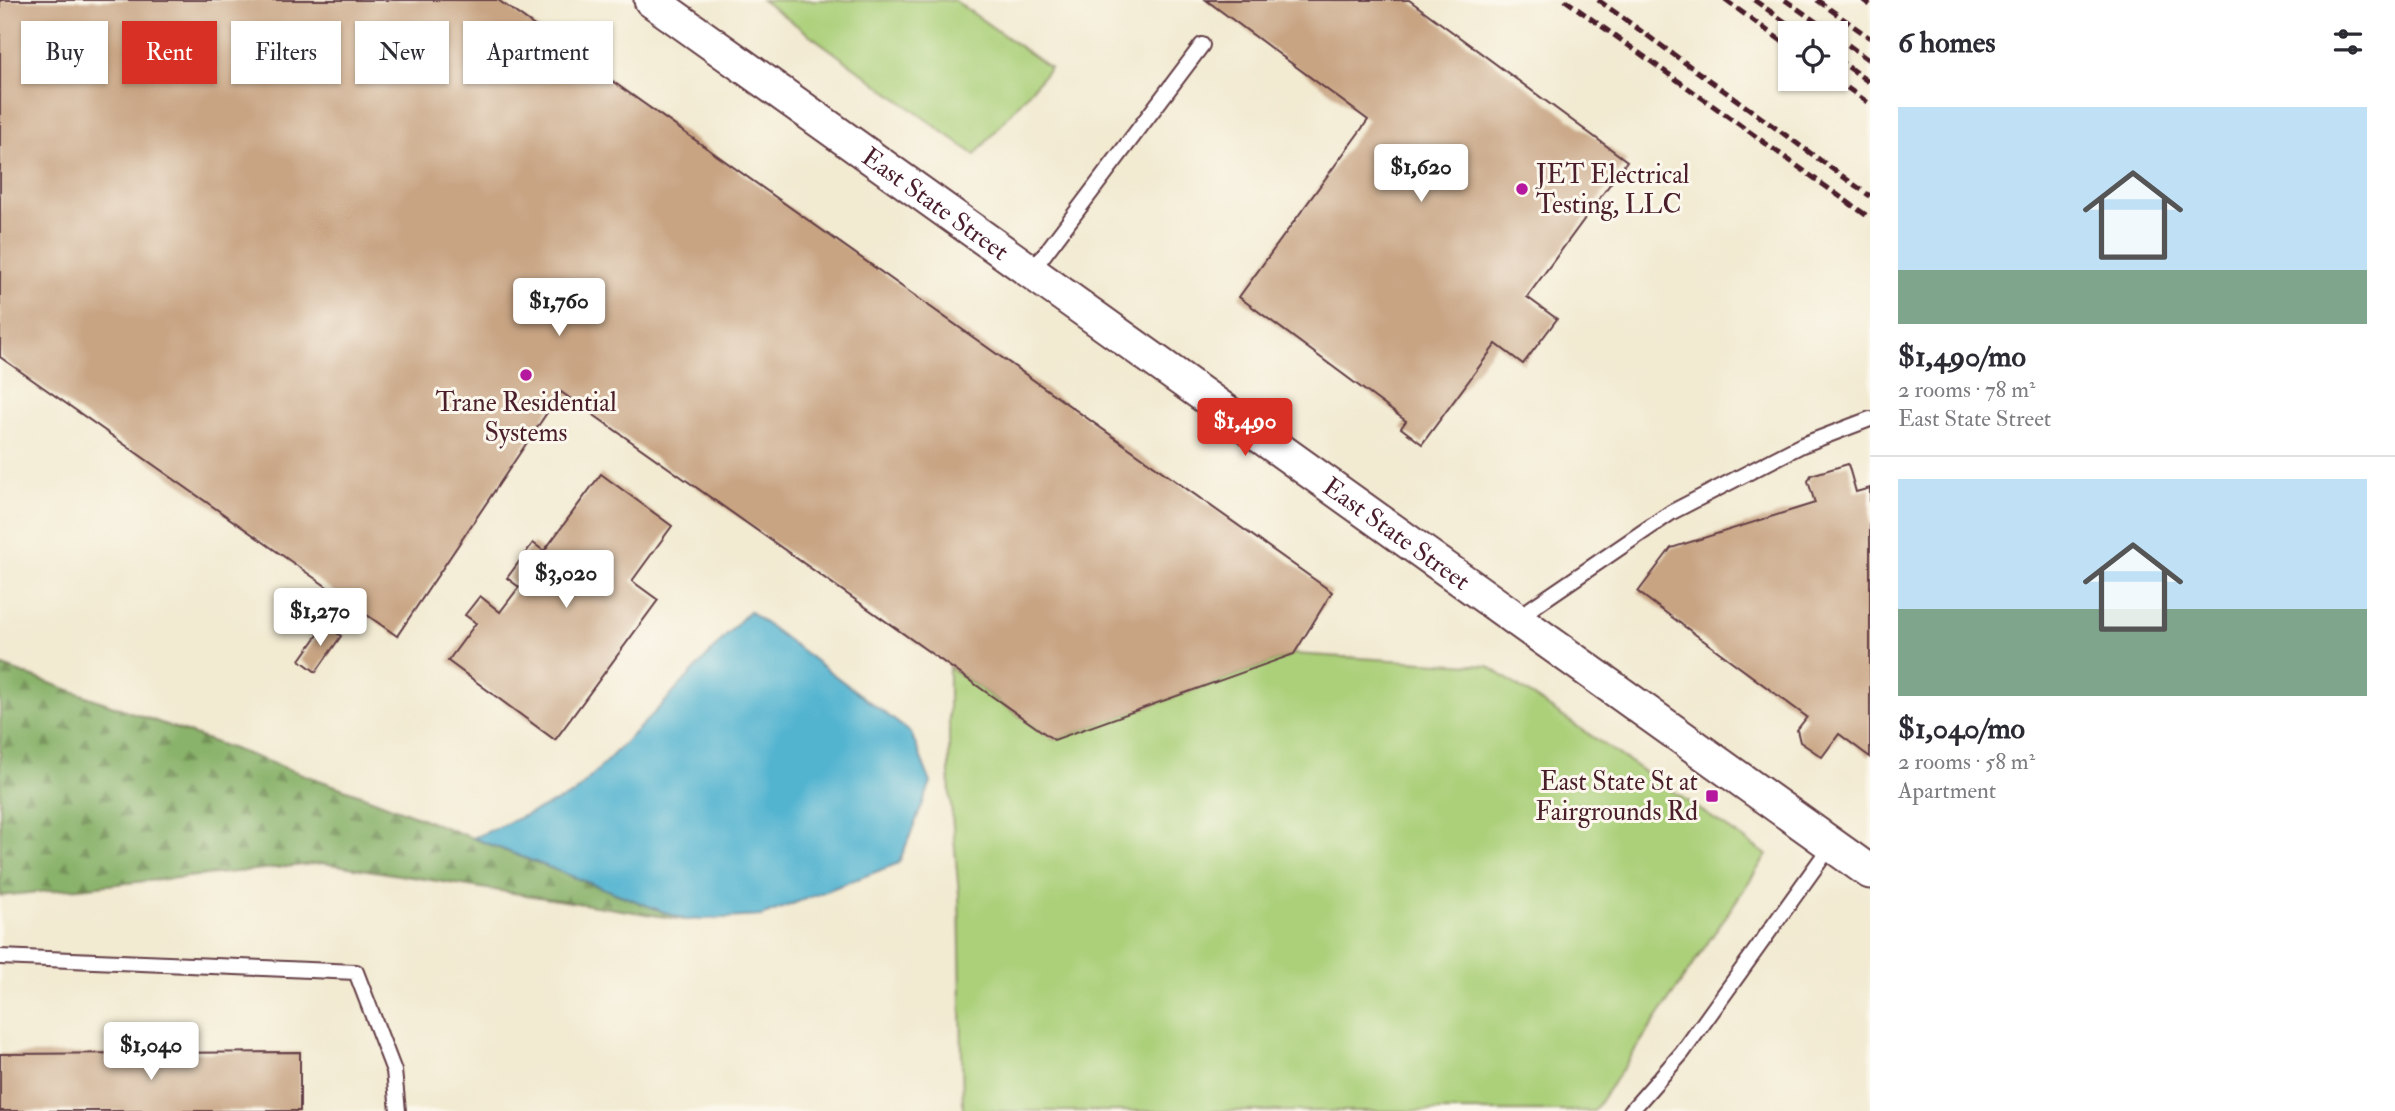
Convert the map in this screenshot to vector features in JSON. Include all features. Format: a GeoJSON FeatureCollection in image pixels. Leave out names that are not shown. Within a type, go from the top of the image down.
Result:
{"type":"FeatureCollection","features":[{"type":"Feature","properties":{"kind":"street","name":"East State Street"},"geometry":{"type":"LineString","coordinates":[[651,0],[1870,872]]}},
{"type":"Feature","properties":{"kind":"lane"},"geometry":{"type":"LineString","coordinates":[[1031,272],[1202,45]]}},
{"type":"Feature","properties":{"kind":"lane"},"geometry":{"type":"LineString","coordinates":[[1516,618],[1672,512],[1802,445],[1870,419]]}},
{"type":"Feature","properties":{"kind":"lane"},"geometry":{"type":"LineString","coordinates":[[1631,1111],[1682,1053],[1832,844]]}},
{"type":"Feature","properties":{"kind":"lane"},"geometry":{"type":"LineString","coordinates":[[0,957],[356,972],[394,1071],[398,1111]]}},
{"type":"Feature","properties":{"kind":"green space"},"geometry":{"type":"Polygon","coordinates":[[[762,0],[954,0],[1050,68],[975,155],[762,0]]]}},
{"type":"Feature","properties":{"kind":"green space"},"geometry":{"type":"Polygon","coordinates":[[[1294,654],[1488,666],[1767,855],[1594,1111],[963,1111],[959,895],[949,781],[949,667],[1054,740],[1294,654]]]}},
{"type":"Feature","properties":{"kind":"green space"},"geometry":{"type":"Polygon","coordinates":[[[0,665],[369,798],[685,920],[323,863],[0,896],[0,665]]]}},
{"type":"Feature","properties":{"kind":"water"},"geometry":{"type":"Polygon","coordinates":[[[749,611],[911,733],[931,783],[899,863],[761,916],[685,920],[473,838],[574,794],[664,703],[749,611]]]}},
{"type":"Feature","properties":{"kind":"building","name":"Trane Residential Systems"},"geometry":{"type":"Polygon","coordinates":[[[0,0],[498,0],[528,21],[463,21],[463,84],[613,84],[613,82],[1332,592],[1294,654],[1054,740],[561,392],[397,636],[0,357],[0,0]]]}},
{"type":"Feature","properties":{"kind":"building"},"geometry":{"type":"Polygon","coordinates":[[[1206,0],[1409,0],[1627,161],[1527,297],[1557,319],[1523,364],[1496,344],[1422,444],[1401,428],[1406,421],[1239,297],[1368,120],[1206,0]]]}},
{"type":"Feature","properties":{"kind":"building"},"geometry":{"type":"Polygon","coordinates":[[[1848,464],[1856,492],[1870,488],[1870,757],[1839,734],[1822,757],[1800,742],[1797,730],[1807,717],[1638,592],[1671,548],[1815,503],[1808,481],[1811,475],[1848,464]]]}},
{"type":"Feature","properties":{"kind":"building"},"geometry":{"type":"Polygon","coordinates":[[[601,474],[672,526],[632,581],[658,600],[555,740],[448,661],[476,623],[465,615],[480,596],[500,612],[519,587],[507,578],[533,543],[544,551],[601,474]]]}},
{"type":"Feature","properties":{"kind":"building"},"geometry":{"type":"Polygon","coordinates":[[[325,625],[341,636],[316,672],[300,660],[325,625]]]}},
{"type":"Feature","properties":{"kind":"building"},"geometry":{"type":"Polygon","coordinates":[[[300,1052],[300,1111],[0,1111],[0,1054],[300,1052]]]}},
{"type":"Feature","properties":{"kind":"railway"},"geometry":{"type":"LineString","coordinates":[[1565,0],[1870,218]]}},
{"type":"Feature","properties":{"kind":"railway"},"geometry":{"type":"LineString","coordinates":[[1598,0],[1870,196]]}},
{"type":"Feature","properties":{"kind":"railway"},"geometry":{"type":"LineString","coordinates":[[1725,0],[1778,38]]}},
{"type":"Feature","properties":{"kind":"railway"},"geometry":{"type":"LineString","coordinates":[[1754,0],[1784,21]]}},
{"type":"Feature","properties":{"kind":"railway"},"geometry":{"type":"LineString","coordinates":[[1785,0],[1815,21]]}},
{"type":"Feature","properties":{"kind":"railway"},"geometry":{"type":"LineString","coordinates":[[1817,0],[1870,38]]}},
{"type":"Feature","properties":{"kind":"railway"},"geometry":{"type":"LineString","coordinates":[[1863,0],[1870,5]]}},
{"type":"Feature","properties":{"kind":"railway"},"geometry":{"type":"LineString","coordinates":[[1848,45],[1870,61]]}},
{"type":"Feature","properties":{"kind":"railway"},"geometry":{"type":"LineString","coordinates":[[1848,67],[1870,83]]}},
{"type":"Feature","properties":{"kind":"railway"},"geometry":{"type":"LineString","coordinates":[[1848,88],[1870,104]]}},
{"type":"Feature","properties":{"kind":"place","name":"JET Electrical Testing, LLC"},"geometry":{"type":"Point","coordinates":[1522,189]}},
{"type":"Feature","properties":{"kind":"place","name":"Trane Residential Systems"},"geometry":{"type":"Point","coordinates":[526,375]}},
{"type":"Feature","properties":{"kind":"place","name":"East State St at Fairgrounds Rd"},"geometry":{"type":"Point","coordinates":[1712,796]}}]}
